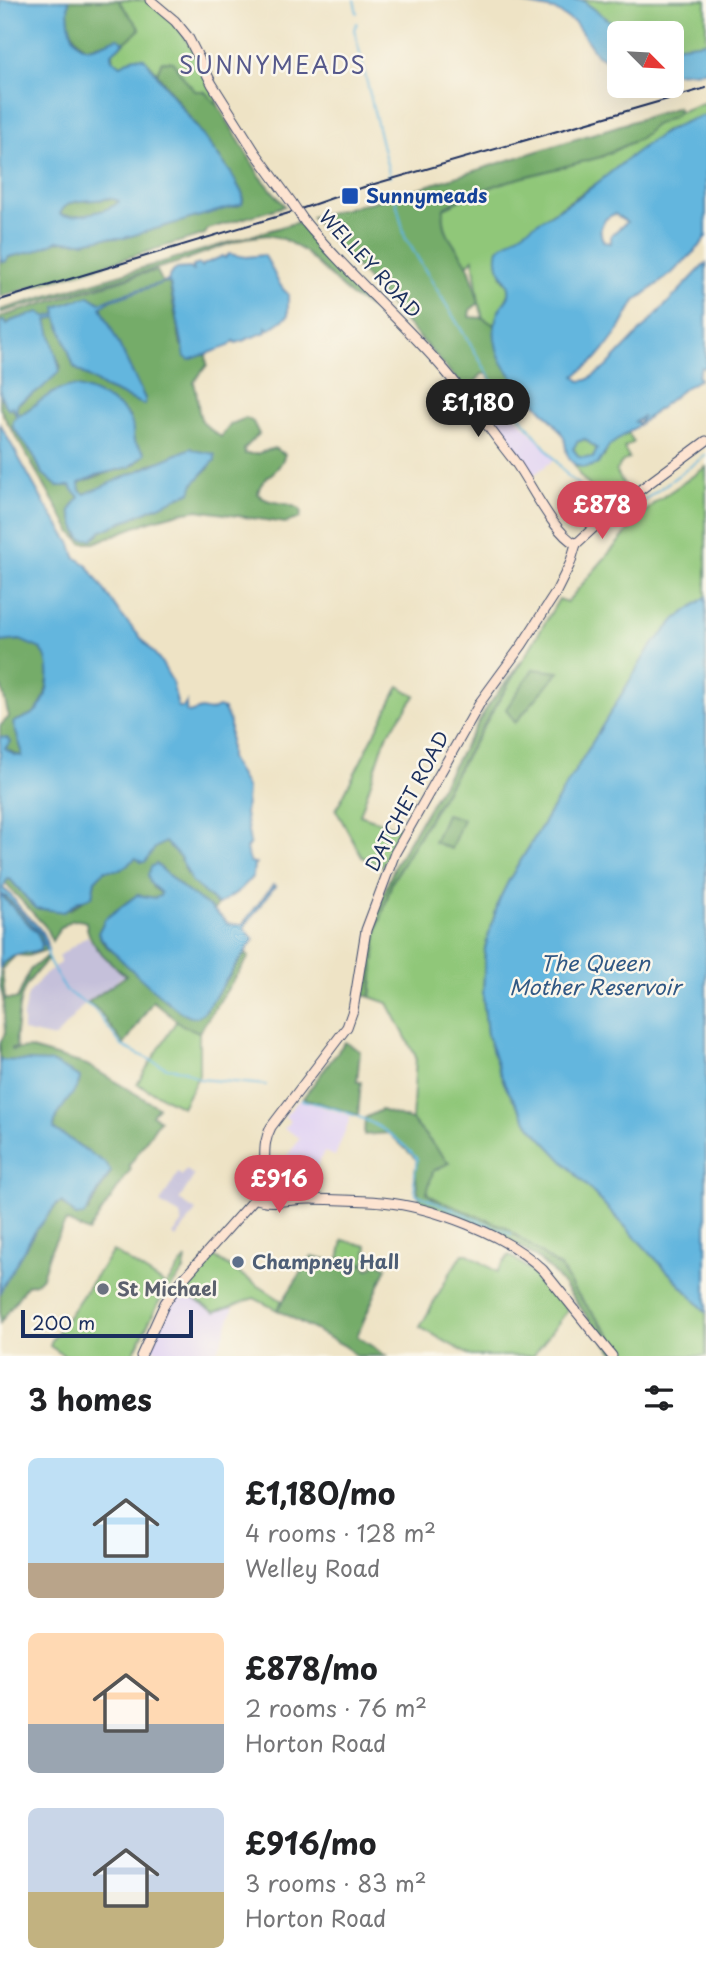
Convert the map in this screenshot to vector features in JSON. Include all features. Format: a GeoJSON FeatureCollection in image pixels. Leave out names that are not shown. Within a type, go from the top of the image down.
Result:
{"type":"FeatureCollection","features":[{"type":"Feature","properties":{"kind":"street","name":"WELLEY ROAD"},"geometry":{"type":"LineString","coordinates":[[150,0],[188,37],[230,114],[305,222],[330,252],[392,313],[448,374],[517,464],[560,530],[576,544]]}},
{"type":"Feature","properties":{"kind":"street"},"geometry":{"type":"LineString","coordinates":[[576,544],[611,512],[706,441]]}},
{"type":"Feature","properties":{"kind":"street","name":"DATCHET ROAD"},"geometry":{"type":"LineString","coordinates":[[254,1198],[263,1177],[264,1146],[271,1127],[344,1034],[351,1019],[366,930],[395,853],[481,701],[555,594],[570,564],[576,544]]}},
{"type":"Feature","properties":{"kind":"street"},"geometry":{"type":"LineString","coordinates":[[141,1356],[165,1303],[177,1286],[254,1198],[263,1202],[294,1198],[382,1202],[426,1210],[475,1229],[530,1258],[612,1356]]}},
{"type":"Feature","properties":{"kind":"shaded area"},"geometry":{"type":"Polygon","coordinates":[[[509,409],[555,459],[531,477],[494,421],[509,409]]]}},
{"type":"Feature","properties":{"kind":"shaded area"},"geometry":{"type":"Polygon","coordinates":[[[87,936],[126,976],[120,978],[103,994],[86,1002],[55,1038],[23,1031],[23,1015],[28,995],[41,978],[60,963],[59,956],[87,936]]]}},
{"type":"Feature","properties":{"kind":"shaded area"},"geometry":{"type":"Polygon","coordinates":[[[299,1100],[351,1116],[335,1156],[324,1152],[306,1187],[277,1170],[300,1138],[284,1128],[290,1121],[285,1116],[299,1100]]]}},
{"type":"Feature","properties":{"kind":"shaded area"},"geometry":{"type":"Polygon","coordinates":[[[186,1169],[194,1176],[179,1200],[196,1211],[176,1238],[173,1235],[182,1224],[181,1215],[160,1203],[178,1173],[182,1176],[186,1169]]]}},
{"type":"Feature","properties":{"kind":"shaded area"},"geometry":{"type":"Polygon","coordinates":[[[180,1291],[214,1312],[234,1306],[219,1348],[208,1356],[167,1356],[149,1347],[168,1306],[180,1291]]]}},
{"type":"Feature","properties":{"kind":"green space"},"geometry":{"type":"Polygon","coordinates":[[[69,0],[118,0],[140,29],[123,44],[109,42],[85,47],[75,37],[70,26],[69,0]]]}},
{"type":"Feature","properties":{"kind":"green space"},"geometry":{"type":"Polygon","coordinates":[[[118,0],[150,0],[175,21],[205,70],[219,107],[204,92],[195,91],[173,62],[162,61],[157,73],[147,61],[135,57],[121,65],[112,59],[113,52],[140,29],[118,0]]]}},
{"type":"Feature","properties":{"kind":"green space"},"geometry":{"type":"Polygon","coordinates":[[[582,0],[706,0],[706,42],[684,45],[684,21],[610,21],[582,0]]]}},
{"type":"Feature","properties":{"kind":"green space"},"geometry":{"type":"Polygon","coordinates":[[[162,61],[173,62],[195,91],[204,91],[219,107],[260,176],[285,206],[208,229],[205,234],[0,297],[0,259],[5,262],[9,257],[58,241],[83,242],[124,238],[238,206],[243,202],[243,195],[231,173],[157,73],[162,61]]]}},
{"type":"Feature","properties":{"kind":"green space"},"geometry":{"type":"Polygon","coordinates":[[[706,102],[706,115],[664,131],[609,175],[498,249],[502,277],[510,292],[494,325],[483,318],[473,259],[467,265],[453,245],[444,224],[444,208],[512,179],[630,143],[666,118],[706,102]]]}},
{"type":"Feature","properties":{"kind":"green space"},"geometry":{"type":"Polygon","coordinates":[[[678,107],[679,111],[673,117],[655,125],[639,139],[601,157],[505,182],[444,208],[447,232],[469,268],[479,303],[470,310],[469,317],[483,318],[494,325],[503,358],[520,387],[498,391],[487,374],[482,374],[467,391],[312,217],[391,197],[678,107]]]}},
{"type":"Feature","properties":{"kind":"green space"},"geometry":{"type":"Polygon","coordinates":[[[110,198],[120,201],[109,208],[91,213],[60,214],[69,204],[75,202],[110,198]]]}},
{"type":"Feature","properties":{"kind":"green space"},"geometry":{"type":"Polygon","coordinates":[[[298,222],[375,310],[351,296],[304,251],[283,239],[268,235],[245,238],[179,262],[0,313],[0,310],[298,222]]]}},
{"type":"Feature","properties":{"kind":"green space"},"geometry":{"type":"Polygon","coordinates":[[[157,271],[163,283],[169,282],[181,345],[193,358],[206,354],[207,365],[194,382],[201,419],[221,437],[231,424],[246,418],[253,422],[259,434],[244,449],[245,454],[256,454],[274,448],[285,454],[279,467],[262,483],[258,494],[268,500],[296,507],[301,511],[300,518],[285,523],[197,510],[150,521],[94,543],[82,543],[72,533],[5,418],[0,408],[0,392],[4,403],[12,406],[28,448],[42,473],[61,486],[70,485],[79,497],[70,511],[79,537],[97,536],[101,531],[161,505],[193,483],[209,468],[200,452],[197,452],[154,463],[111,485],[85,494],[80,491],[78,483],[135,464],[145,454],[134,442],[127,414],[93,393],[73,387],[64,389],[20,415],[16,410],[18,404],[41,389],[61,367],[54,351],[47,320],[57,316],[74,367],[105,388],[145,405],[145,399],[101,307],[112,300],[162,283],[100,303],[89,296],[56,307],[57,314],[27,322],[0,322],[0,317],[157,271]]]}},
{"type":"Feature","properties":{"kind":"green space"},"geometry":{"type":"Polygon","coordinates":[[[628,433],[634,442],[624,448],[629,458],[622,462],[616,471],[624,485],[612,494],[600,497],[580,476],[574,464],[576,466],[604,457],[609,445],[628,433]]]}},
{"type":"Feature","properties":{"kind":"green space"},"geometry":{"type":"Polygon","coordinates":[[[585,439],[597,449],[593,458],[579,457],[573,448],[577,442],[585,439]]]}},
{"type":"Feature","properties":{"kind":"green space"},"geometry":{"type":"Polygon","coordinates":[[[706,467],[706,597],[676,619],[649,649],[509,880],[499,900],[485,948],[483,997],[487,1034],[507,1089],[531,1127],[706,1312],[706,1356],[627,1356],[574,1290],[561,1268],[426,1193],[433,1171],[448,1162],[412,1120],[416,1057],[388,1003],[371,997],[377,931],[392,882],[559,599],[567,602],[654,503],[706,467]]]}},
{"type":"Feature","properties":{"kind":"green space"},"geometry":{"type":"Polygon","coordinates":[[[19,640],[42,650],[48,666],[46,691],[40,706],[31,714],[15,721],[21,757],[4,748],[0,737],[0,726],[9,717],[0,681],[0,642],[19,640]]]}},
{"type":"Feature","properties":{"kind":"green space"},"geometry":{"type":"Polygon","coordinates":[[[522,660],[392,882],[377,931],[371,997],[361,995],[373,920],[396,863],[488,706],[522,660]]]}},
{"type":"Feature","properties":{"kind":"green space"},"geometry":{"type":"Polygon","coordinates":[[[533,669],[559,672],[515,723],[506,709],[533,669]]]}},
{"type":"Feature","properties":{"kind":"green space"},"geometry":{"type":"Polygon","coordinates":[[[399,686],[415,696],[386,737],[360,815],[401,829],[382,866],[362,857],[336,810],[399,686]]]}},
{"type":"Feature","properties":{"kind":"green space"},"geometry":{"type":"Polygon","coordinates":[[[446,814],[463,819],[451,849],[434,842],[446,814]]]}},
{"type":"Feature","properties":{"kind":"green space"},"geometry":{"type":"Polygon","coordinates":[[[165,842],[180,857],[187,874],[217,905],[214,910],[185,890],[156,864],[152,887],[161,893],[161,896],[155,898],[137,895],[110,915],[100,937],[104,944],[187,1015],[205,1011],[245,953],[249,957],[199,1032],[182,1025],[153,1001],[124,1045],[99,1011],[88,1002],[126,976],[95,945],[86,922],[70,921],[52,941],[45,926],[4,882],[6,879],[11,880],[35,908],[68,910],[92,897],[95,880],[105,870],[117,870],[136,858],[147,858],[155,848],[165,842]]]}},
{"type":"Feature","properties":{"kind":"green space"},"geometry":{"type":"Polygon","coordinates":[[[1,895],[7,897],[40,933],[46,950],[28,956],[16,955],[2,969],[5,999],[17,999],[30,970],[46,957],[47,960],[28,983],[21,997],[15,1037],[17,1048],[12,1050],[28,1048],[87,1065],[158,1107],[152,1115],[160,1120],[129,1166],[131,1169],[88,1232],[66,1221],[51,1249],[42,1277],[36,1283],[27,1285],[0,1323],[0,1292],[3,1284],[40,1224],[60,1202],[72,1212],[88,1212],[111,1172],[86,1150],[54,1129],[59,1112],[79,1083],[0,1060],[0,1044],[5,1033],[1,964],[21,951],[32,953],[40,950],[21,916],[1,895]]]}},
{"type":"Feature","properties":{"kind":"green space"},"geometry":{"type":"Polygon","coordinates":[[[177,1020],[199,1032],[199,1075],[182,1107],[137,1084],[177,1020]]]}},
{"type":"Feature","properties":{"kind":"green space"},"geometry":{"type":"Polygon","coordinates":[[[345,1042],[360,1051],[358,1115],[303,1098],[345,1042]]]}},
{"type":"Feature","properties":{"kind":"green space"},"geometry":{"type":"Polygon","coordinates":[[[381,1110],[412,1120],[449,1163],[433,1171],[427,1193],[432,1198],[505,1227],[561,1268],[574,1290],[627,1356],[617,1356],[542,1262],[491,1232],[420,1203],[415,1173],[417,1160],[389,1133],[364,1135],[365,1118],[381,1110]]]}},
{"type":"Feature","properties":{"kind":"green space"},"geometry":{"type":"Polygon","coordinates":[[[271,1177],[295,1193],[267,1197],[264,1195],[264,1185],[271,1177]]]}},
{"type":"Feature","properties":{"kind":"green space"},"geometry":{"type":"Polygon","coordinates":[[[343,1240],[367,1246],[365,1264],[339,1259],[343,1240]]]}},
{"type":"Feature","properties":{"kind":"green space"},"geometry":{"type":"Polygon","coordinates":[[[113,1251],[166,1285],[186,1258],[184,1270],[159,1302],[132,1356],[65,1356],[50,1346],[52,1340],[113,1251]]]}},
{"type":"Feature","properties":{"kind":"green space"},"geometry":{"type":"Polygon","coordinates":[[[463,1254],[468,1254],[497,1272],[509,1255],[541,1279],[568,1310],[533,1356],[471,1356],[420,1327],[463,1254]]]}},
{"type":"Feature","properties":{"kind":"green space"},"geometry":{"type":"Polygon","coordinates":[[[209,1256],[282,1301],[277,1310],[254,1298],[215,1312],[180,1291],[209,1256]]]}},
{"type":"Feature","properties":{"kind":"green space"},"geometry":{"type":"Polygon","coordinates":[[[312,1256],[362,1264],[368,1269],[373,1267],[375,1262],[387,1267],[357,1336],[386,1356],[356,1356],[345,1346],[277,1310],[312,1256]]]}},
{"type":"Feature","properties":{"kind":"water"},"geometry":{"type":"Polygon","coordinates":[[[0,0],[69,0],[72,33],[79,44],[89,48],[118,38],[124,42],[111,54],[112,59],[121,65],[135,57],[144,58],[231,173],[243,195],[242,204],[124,238],[83,242],[58,241],[35,251],[9,257],[5,262],[1,261],[0,0]],[[110,198],[75,202],[64,208],[60,214],[91,213],[109,208],[119,201],[110,198]]]}},
{"type":"Feature","properties":{"kind":"water"},"geometry":{"type":"Polygon","coordinates":[[[505,0],[582,0],[610,21],[607,21],[607,60],[597,55],[575,23],[554,10],[505,0]]]}},
{"type":"Feature","properties":{"kind":"water"},"geometry":{"type":"Polygon","coordinates":[[[706,42],[706,71],[684,72],[684,45],[706,42]]]}},
{"type":"Feature","properties":{"kind":"water"},"geometry":{"type":"Polygon","coordinates":[[[706,115],[706,236],[700,246],[671,274],[635,301],[608,345],[575,376],[580,381],[587,380],[605,368],[706,263],[706,368],[701,367],[698,376],[700,379],[641,423],[643,416],[635,422],[640,424],[609,446],[598,464],[579,467],[570,460],[565,441],[555,424],[517,383],[501,360],[494,333],[495,322],[508,297],[509,289],[498,264],[498,249],[580,196],[655,138],[706,115]],[[615,214],[602,225],[604,242],[611,243],[611,235],[627,222],[615,214]],[[585,439],[577,442],[573,449],[579,457],[593,458],[597,449],[585,439]]]}},
{"type":"Feature","properties":{"kind":"water"},"geometry":{"type":"Polygon","coordinates":[[[229,254],[246,257],[264,255],[288,294],[288,316],[269,330],[266,327],[266,332],[236,343],[234,341],[229,346],[189,360],[185,357],[170,283],[163,282],[169,280],[169,276],[176,269],[190,268],[193,271],[193,266],[200,264],[202,267],[229,254]]]}},
{"type":"Feature","properties":{"kind":"water"},"geometry":{"type":"Polygon","coordinates":[[[162,283],[112,300],[101,307],[145,399],[145,405],[105,388],[74,367],[57,317],[47,320],[60,371],[41,389],[18,403],[16,410],[20,415],[54,392],[74,387],[100,396],[124,411],[130,419],[134,442],[145,454],[130,467],[97,475],[79,483],[80,491],[85,494],[191,448],[215,455],[215,460],[194,483],[191,492],[101,531],[92,539],[82,539],[70,511],[79,497],[70,486],[57,486],[42,473],[33,454],[13,427],[17,416],[12,406],[9,409],[4,403],[0,392],[0,322],[4,321],[7,325],[11,321],[39,312],[47,317],[57,314],[56,307],[89,296],[100,303],[162,283]]]}},
{"type":"Feature","properties":{"kind":"water"},"geometry":{"type":"Polygon","coordinates":[[[0,424],[44,503],[71,544],[75,557],[87,565],[122,616],[160,660],[172,681],[178,707],[183,707],[187,702],[186,711],[189,713],[201,709],[210,711],[218,707],[224,709],[230,723],[230,758],[247,789],[245,814],[250,843],[246,849],[250,863],[257,863],[254,864],[253,876],[240,890],[218,905],[192,882],[180,857],[165,842],[155,848],[145,862],[136,858],[120,870],[105,870],[95,880],[92,897],[77,902],[64,912],[35,908],[11,880],[7,879],[3,889],[38,927],[48,950],[40,933],[7,897],[1,895],[37,933],[42,945],[40,950],[12,956],[0,968],[0,737],[11,742],[5,748],[14,755],[22,756],[13,723],[34,713],[44,700],[48,673],[41,649],[20,640],[0,642],[0,424]]]}},
{"type":"Feature","properties":{"kind":"water","name":"The Queen Mother Reservoir"},"geometry":{"type":"Polygon","coordinates":[[[706,597],[706,1312],[531,1127],[499,1071],[487,1034],[483,997],[485,948],[499,900],[509,880],[649,649],[676,619],[706,597]]]}},
{"type":"Feature","properties":{"kind":"water"},"geometry":{"type":"Polygon","coordinates":[[[156,864],[229,924],[242,925],[273,885],[275,886],[245,926],[253,939],[251,943],[205,1011],[197,1017],[190,1017],[178,1010],[153,989],[98,933],[105,919],[137,895],[155,898],[160,896],[161,893],[150,883],[148,875],[151,867],[156,864]]]}},
{"type":"Feature","properties":{"kind":"water"},"geometry":{"type":"Polygon","coordinates":[[[0,1060],[51,1062],[80,1077],[55,1122],[54,1129],[105,1163],[111,1171],[84,1215],[76,1216],[62,1202],[57,1204],[33,1234],[0,1292],[0,1060]]]}},
{"type":"Feature","properties":{"kind":"waterway"},"geometry":{"type":"LineString","coordinates":[[354,0],[357,13]]}},
{"type":"Feature","properties":{"kind":"waterway"},"geometry":{"type":"LineString","coordinates":[[357,23],[354,29],[390,177]]}},
{"type":"Feature","properties":{"kind":"waterway"},"geometry":{"type":"LineString","coordinates":[[394,193],[405,237],[495,385],[568,476],[607,510]]}},
{"type":"Feature","properties":{"kind":"waterway"},"geometry":{"type":"LineString","coordinates":[[615,515],[624,515],[706,455]]}},
{"type":"Feature","properties":{"kind":"waterway"},"geometry":{"type":"LineString","coordinates":[[47,949],[49,961],[66,991],[94,1009],[122,1046],[167,1068],[184,1070],[199,1079],[266,1085]]}},
{"type":"Feature","properties":{"kind":"waterway"},"geometry":{"type":"LineString","coordinates":[[302,1100],[350,1114],[379,1127],[405,1146],[417,1159],[414,1181],[416,1194],[511,1234]]}},
{"type":"Feature","properties":{"kind":"railway"},"geometry":{"type":"LineString","coordinates":[[0,300],[289,213],[364,187],[706,88]]}},
{"type":"Feature","properties":{"kind":"place","name":"Sunnymeads"},"geometry":{"type":"Point","coordinates":[350,196]}},
{"type":"Feature","properties":{"kind":"place","name":"Champney Hall"},"geometry":{"type":"Point","coordinates":[238,1262]}},
{"type":"Feature","properties":{"kind":"place","name":"St Michael"},"geometry":{"type":"Point","coordinates":[103,1289]}},
{"type":"Feature","properties":{"kind":"district","name":"SUNNYMEADS"},"geometry":{"type":"Point","coordinates":[273,66]}}]}
